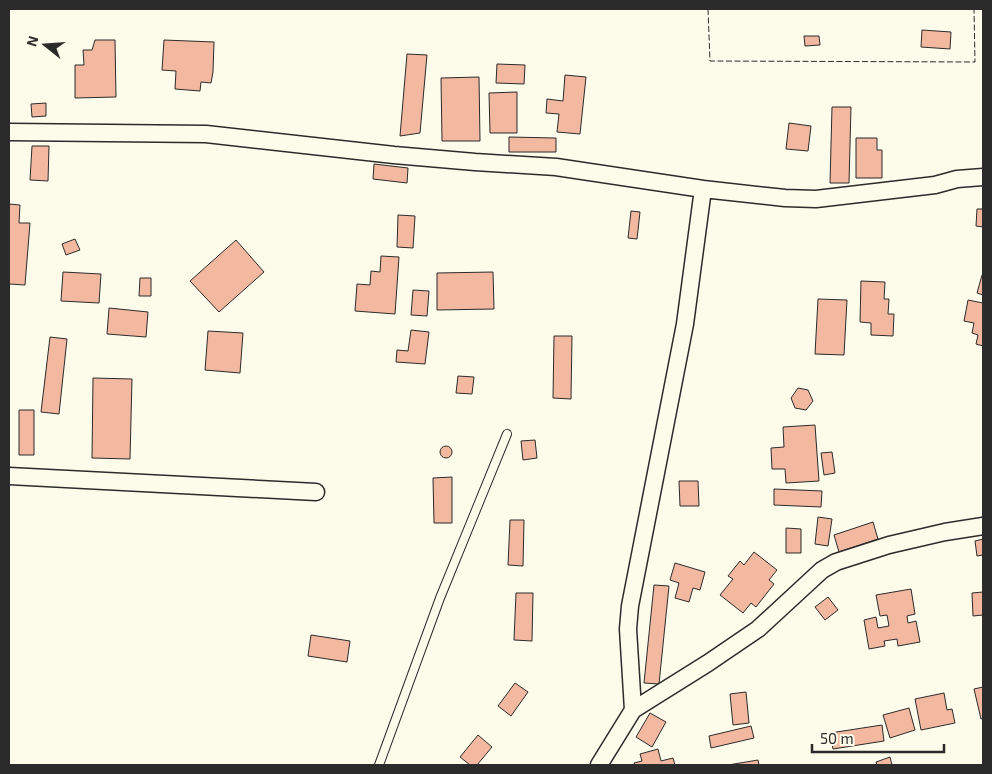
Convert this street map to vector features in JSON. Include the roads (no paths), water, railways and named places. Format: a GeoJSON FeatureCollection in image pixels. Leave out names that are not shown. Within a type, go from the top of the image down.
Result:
{"type":"FeatureCollection","features":[{"type":"Feature","properties":{"kind":"street"},"geometry":{"type":"LineString","coordinates":[[9,132],[206,134],[403,156],[556,167],[703,189],[785,198],[816,199],[935,185],[957,179],[983,177]]}},
{"type":"Feature","properties":{"kind":"street"},"geometry":{"type":"LineString","coordinates":[[633,710],[628,629],[630,606],[685,324],[703,189]]}},
{"type":"Feature","properties":{"kind":"street"},"geometry":{"type":"LineString","coordinates":[[9,476],[316,492]]}},
{"type":"Feature","properties":{"kind":"street"},"geometry":{"type":"LineString","coordinates":[[600,765],[633,710],[708,663],[758,628],[822,570],[836,562],[889,545],[945,532],[983,526]]}},
{"type":"Feature","properties":{"kind":"lane"},"geometry":{"type":"LineString","coordinates":[[379,765],[440,598],[507,434]]}}]}
